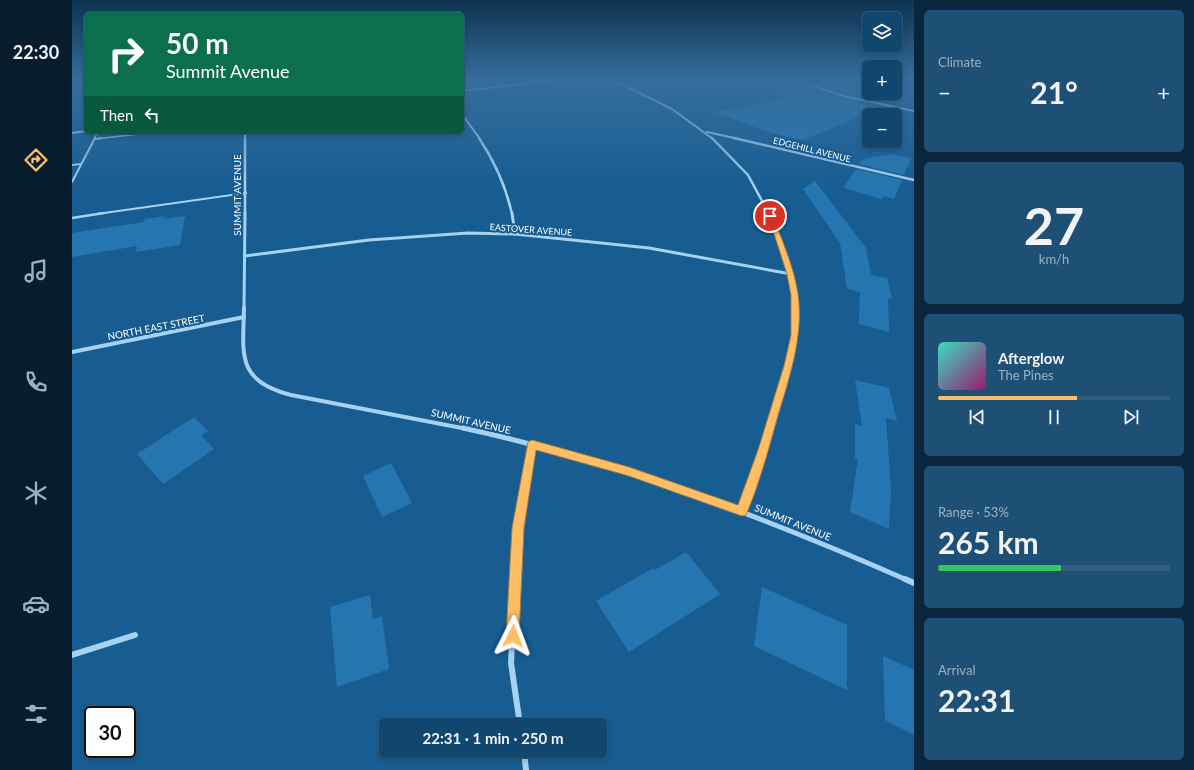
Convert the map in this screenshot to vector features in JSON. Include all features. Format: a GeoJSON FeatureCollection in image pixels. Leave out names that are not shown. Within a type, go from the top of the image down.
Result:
{"type":"FeatureCollection","features":[{"type":"Feature","properties":{"kind":"street"},"geometry":{"type":"LineString","coordinates":[[680,115],[707,132],[748,175],[770,216],[791,274],[794,295],[795,335],[788,366],[764,450],[742,511]]}},
{"type":"Feature","properties":{"kind":"street"},"geometry":{"type":"LineString","coordinates":[[464,117],[487,149],[503,178],[514,219],[515,234]]}},
{"type":"Feature","properties":{"kind":"street"},"geometry":{"type":"LineString","coordinates":[[72,133],[84,131]]}},
{"type":"Feature","properties":{"kind":"street","name":"EDGEHILL AVENUE"},"geometry":{"type":"LineString","coordinates":[[707,132],[914,180]]}},
{"type":"Feature","properties":{"kind":"street","name":"SUMMIT AVENUE"},"geometry":{"type":"LineString","coordinates":[[244,134],[246,193],[243,356],[248,370],[263,384],[270,388],[293,395],[424,419],[532,444],[629,471],[742,511],[866,561],[914,583]]}},
{"type":"Feature","properties":{"kind":"street","name":"EASTOVER AVENUE"},"geometry":{"type":"LineString","coordinates":[[245,256],[369,240],[468,233],[515,234],[649,248],[791,274]]}},
{"type":"Feature","properties":{"kind":"street","name":"NORTH EAST STREET"},"geometry":{"type":"LineString","coordinates":[[72,352],[244,317]]}},
{"type":"Feature","properties":{"kind":"street"},"geometry":{"type":"LineString","coordinates":[[519,718],[511,663],[518,528],[532,444]]}},
{"type":"Feature","properties":{"kind":"street"},"geometry":{"type":"LineString","coordinates":[[72,655],[135,635]]}},
{"type":"Feature","properties":{"kind":"street"},"geometry":{"type":"LineString","coordinates":[[525,758],[526,770]]}},
{"type":"Feature","properties":{"kind":"lane"},"geometry":{"type":"LineString","coordinates":[[72,182],[97,134]]}},
{"type":"Feature","properties":{"kind":"lane"},"geometry":{"type":"LineString","coordinates":[[95,139],[139,134]]}},
{"type":"Feature","properties":{"kind":"lane"},"geometry":{"type":"LineString","coordinates":[[72,165],[81,164]]}},
{"type":"Feature","properties":{"kind":"lane"},"geometry":{"type":"LineString","coordinates":[[72,218],[246,193]]}},
{"type":"Feature","properties":{"kind":"building"},"geometry":{"type":"Polygon","coordinates":[[[722,115],[862,115],[803,140],[771,133],[722,115]]]}},
{"type":"Feature","properties":{"kind":"building"},"geometry":{"type":"Polygon","coordinates":[[[891,154],[911,158],[904,175],[859,164],[863,159],[891,154]]]}},
{"type":"Feature","properties":{"kind":"building"},"geometry":{"type":"Polygon","coordinates":[[[856,169],[902,180],[894,199],[883,196],[882,199],[843,188],[856,169]]]}},
{"type":"Feature","properties":{"kind":"building"},"geometry":{"type":"Polygon","coordinates":[[[815,181],[866,248],[871,275],[887,278],[892,299],[888,298],[889,332],[859,324],[860,292],[847,289],[840,243],[803,189],[815,181]]]}},
{"type":"Feature","properties":{"kind":"building"},"geometry":{"type":"Polygon","coordinates":[[[165,216],[164,219],[185,216],[180,245],[136,252],[137,246],[72,257],[72,233],[144,222],[145,219],[165,216]]]}},
{"type":"Feature","properties":{"kind":"building"},"geometry":{"type":"Polygon","coordinates":[[[855,380],[889,388],[897,421],[886,418],[891,490],[889,529],[850,512],[858,459],[855,459],[855,424],[862,426],[855,380]]]}},
{"type":"Feature","properties":{"kind":"building"},"geometry":{"type":"Polygon","coordinates":[[[194,417],[208,431],[201,435],[214,449],[163,484],[137,454],[194,417]]]}},
{"type":"Feature","properties":{"kind":"building"},"geometry":{"type":"Polygon","coordinates":[[[391,463],[412,503],[382,517],[363,476],[391,463]]]}},
{"type":"Feature","properties":{"kind":"building"},"geometry":{"type":"Polygon","coordinates":[[[686,552],[720,594],[629,652],[596,601],[653,568],[655,570],[686,552]]]}},
{"type":"Feature","properties":{"kind":"building"},"geometry":{"type":"Polygon","coordinates":[[[762,587],[847,625],[847,690],[754,646],[762,587]]]}},
{"type":"Feature","properties":{"kind":"building"},"geometry":{"type":"Polygon","coordinates":[[[370,595],[373,619],[382,616],[389,669],[337,687],[330,607],[370,595]]]}},
{"type":"Feature","properties":{"kind":"building"},"geometry":{"type":"Polygon","coordinates":[[[883,656],[914,670],[914,735],[885,720],[883,656]]]}},
{"type":"Feature","properties":{"kind":"route"},"geometry":{"type":"LineString","coordinates":[[513,636],[518,528],[532,444],[629,471],[742,511],[764,450],[788,366],[795,335],[794,295],[791,274],[770,216]]}}]}
